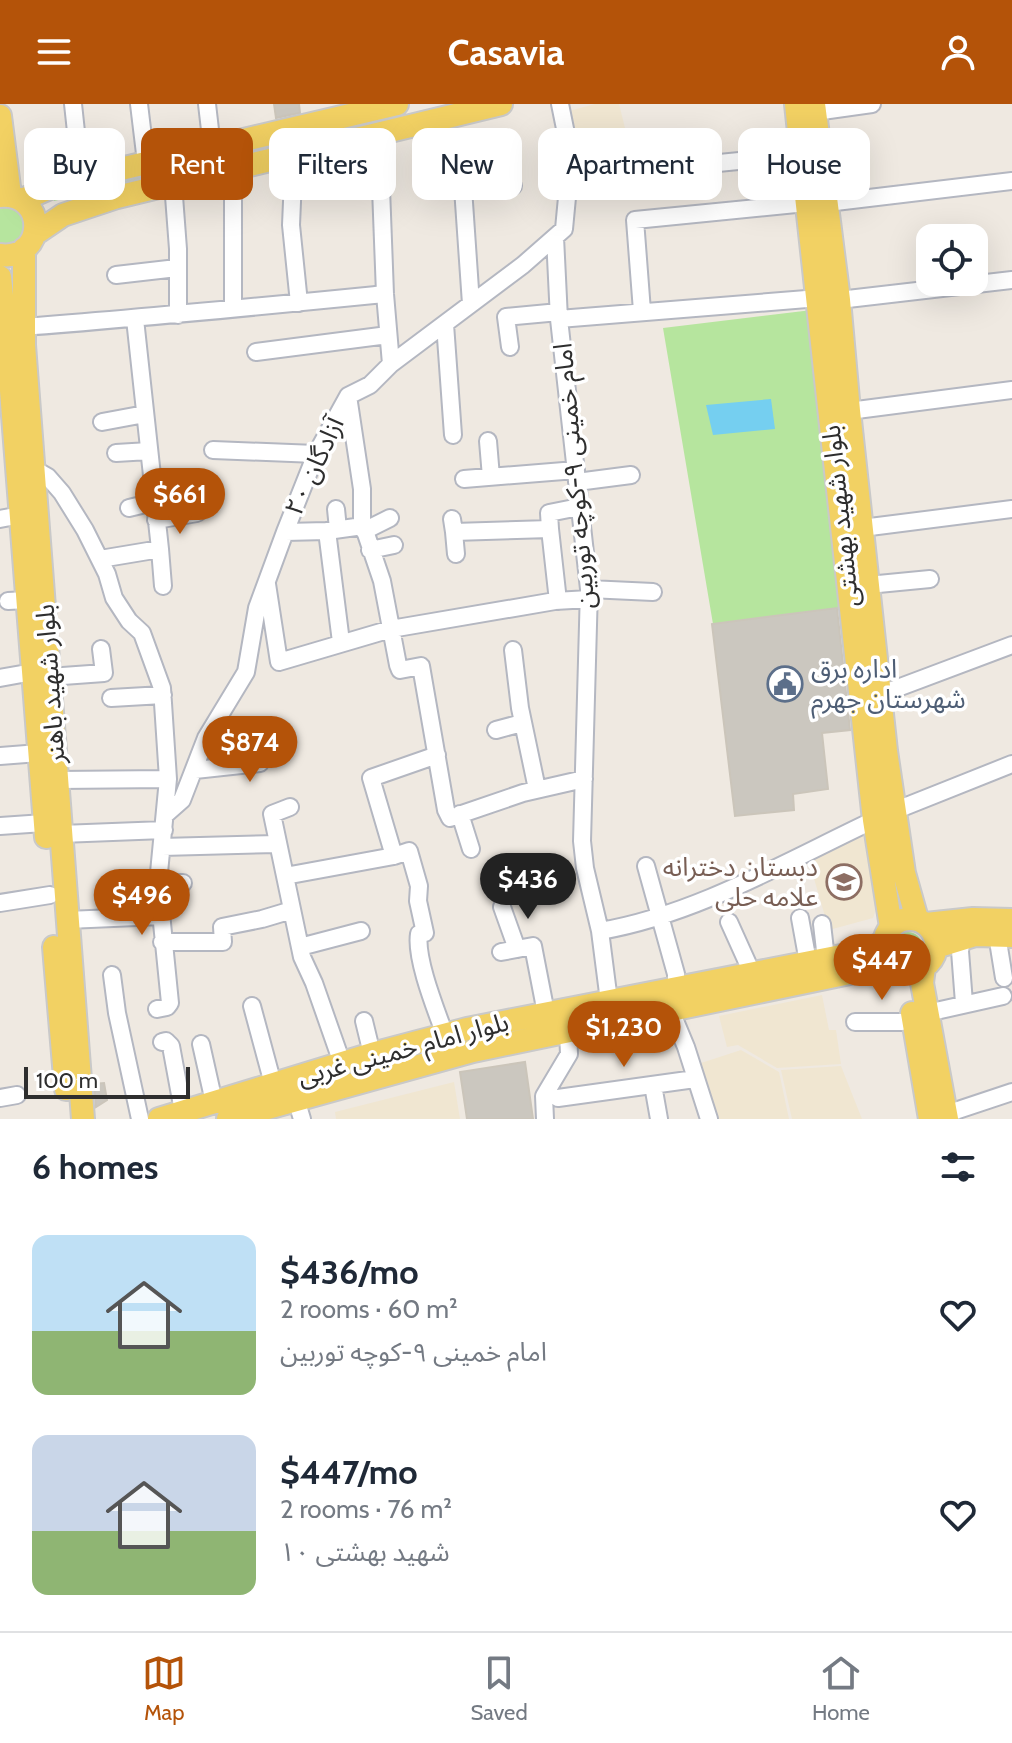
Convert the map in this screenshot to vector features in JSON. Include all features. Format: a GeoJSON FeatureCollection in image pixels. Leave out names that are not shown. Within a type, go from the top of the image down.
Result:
{"type":"FeatureCollection","features":[{"type":"Feature","properties":{"kind":"main road"},"geometry":{"type":"LineString","coordinates":[[253,137],[374,106],[397,104]]}},
{"type":"Feature","properties":{"kind":"main road"},"geometry":{"type":"LineString","coordinates":[[396,131],[501,104]]}},
{"type":"Feature","properties":{"kind":"main road"},"geometry":{"type":"LineString","coordinates":[[374,106],[378,128]]}},
{"type":"Feature","properties":{"kind":"main road","name":"بلوار شهید بهشتی"},"geometry":{"type":"LineString","coordinates":[[804,128],[808,107]]}},
{"type":"Feature","properties":{"kind":"main road","name":"بلوار شهید بهشتی"},"geometry":{"type":"LineString","coordinates":[[808,107],[816,203],[849,411],[862,528],[868,585],[871,699]]}},
{"type":"Feature","properties":{"kind":"main road"},"geometry":{"type":"LineString","coordinates":[[0,116],[11,197],[34,215],[30,242]]}},
{"type":"Feature","properties":{"kind":"main road"},"geometry":{"type":"LineString","coordinates":[[0,255],[16,254],[63,215],[141,191]]}},
{"type":"Feature","properties":{"kind":"main road"},"geometry":{"type":"LineString","coordinates":[[9,299],[63,215]]}},
{"type":"Feature","properties":{"kind":"main road","name":"بلوار شهید باهنر"},"geometry":{"type":"LineString","coordinates":[[30,242],[9,299],[6,392],[10,517],[18,600],[44,673],[39,753],[67,920],[83,1119]]}},
{"type":"Feature","properties":{"kind":"main road","name":"بلوار شهید باهنر"},"geometry":{"type":"LineString","coordinates":[[0,277],[23,327],[44,673],[57,780],[50,895],[69,1119]]}},
{"type":"Feature","properties":{"kind":"main road","name":"بلوار شهید بهشتی"},"geometry":{"type":"LineString","coordinates":[[829,299],[829,422],[871,699],[884,816],[888,934]]}},
{"type":"Feature","properties":{"kind":"main road","name":"بلوار شهید بهشتی"},"geometry":{"type":"LineString","coordinates":[[884,816],[908,894],[922,922]]}},
{"type":"Feature","properties":{"kind":"main road"},"geometry":{"type":"LineString","coordinates":[[941,1117],[920,1016],[897,967],[888,959],[888,934],[900,921],[973,919],[1007,930]]}},
{"type":"Feature","properties":{"kind":"main road"},"geometry":{"type":"LineString","coordinates":[[897,967],[911,971],[924,967],[932,960],[936,937],[922,922]]}},
{"type":"Feature","properties":{"kind":"main road"},"geometry":{"type":"LineString","coordinates":[[936,947],[962,938],[1007,930]]}},
{"type":"Feature","properties":{"kind":"main road","name":"بلوار امام خمینی غربی"},"geometry":{"type":"LineString","coordinates":[[221,1111],[273,1084],[372,1054],[554,1011],[867,951],[888,934]]}},
{"type":"Feature","properties":{"kind":"main road","name":"بلوار امام خمینی غربی"},"geometry":{"type":"LineString","coordinates":[[159,1119],[183,1111],[299,1109],[473,1051],[897,967]]}},
{"type":"Feature","properties":{"kind":"main road"},"geometry":{"type":"LineString","coordinates":[[920,1016],[924,967]]}},
{"type":"Feature","properties":{"kind":"main road"},"geometry":{"type":"LineString","coordinates":[[554,1011],[568,1032]]}},
{"type":"Feature","properties":{"kind":"street"},"geometry":{"type":"LineString","coordinates":[[73,104],[76,128]]}},
{"type":"Feature","properties":{"kind":"street"},"geometry":{"type":"LineString","coordinates":[[139,104],[142,128]]}},
{"type":"Feature","properties":{"kind":"street"},"geometry":{"type":"LineString","coordinates":[[207,104],[210,128]]}},
{"type":"Feature","properties":{"kind":"street"},"geometry":{"type":"LineString","coordinates":[[560,104],[565,128]]}},
{"type":"Feature","properties":{"kind":"street"},"geometry":{"type":"LineString","coordinates":[[808,107],[872,104]]}},
{"type":"Feature","properties":{"kind":"street"},"geometry":{"type":"LineString","coordinates":[[642,311],[635,220],[1012,181]]}},
{"type":"Feature","properties":{"kind":"street"},"geometry":{"type":"LineString","coordinates":[[174,200],[178,315]]}},
{"type":"Feature","properties":{"kind":"street"},"geometry":{"type":"LineString","coordinates":[[233,200],[233,307]]}},
{"type":"Feature","properties":{"kind":"street"},"geometry":{"type":"LineString","coordinates":[[292,200],[291,225],[299,303]]}},
{"type":"Feature","properties":{"kind":"street"},"geometry":{"type":"LineString","coordinates":[[381,200],[391,364]]}},
{"type":"Feature","properties":{"kind":"street"},"geometry":{"type":"LineString","coordinates":[[464,200],[471,304]]}},
{"type":"Feature","properties":{"kind":"street"},"geometry":{"type":"LineString","coordinates":[[555,237],[564,229],[567,200]]}},
{"type":"Feature","properties":{"kind":"street","name":"آزادگان ۲۰"},"geometry":{"type":"LineString","coordinates":[[164,830],[182,800],[206,738],[246,672],[257,608],[285,532],[316,454],[348,396],[370,385],[391,364],[555,237]]}},
{"type":"Feature","properties":{"kind":"street","name":"امام خمینی ۹-کوچه توربین"},"geometry":{"type":"LineString","coordinates":[[555,237],[559,315],[589,594],[582,841],[600,931],[609,1001]]}},
{"type":"Feature","properties":{"kind":"street"},"geometry":{"type":"LineString","coordinates":[[116,275],[177,268]]}},
{"type":"Feature","properties":{"kind":"street"},"geometry":{"type":"LineString","coordinates":[[510,347],[506,317],[829,299],[1012,280]]}},
{"type":"Feature","properties":{"kind":"street"},"geometry":{"type":"LineString","coordinates":[[23,327],[385,294]]}},
{"type":"Feature","properties":{"kind":"street"},"geometry":{"type":"LineString","coordinates":[[135,319],[163,586]]}},
{"type":"Feature","properties":{"kind":"street"},"geometry":{"type":"LineString","coordinates":[[445,324],[453,435]]}},
{"type":"Feature","properties":{"kind":"street"},"geometry":{"type":"LineString","coordinates":[[256,352],[388,335]]}},
{"type":"Feature","properties":{"kind":"street"},"geometry":{"type":"LineString","coordinates":[[849,411],[1012,390]]}},
{"type":"Feature","properties":{"kind":"street"},"geometry":{"type":"LineString","coordinates":[[348,396],[362,489],[364,528],[382,581],[400,670],[421,666],[446,810],[455,816],[471,849]]}},
{"type":"Feature","properties":{"kind":"street"},"geometry":{"type":"LineString","coordinates":[[102,422],[145,414]]}},
{"type":"Feature","properties":{"kind":"street"},"geometry":{"type":"LineString","coordinates":[[488,441],[491,477]]}},
{"type":"Feature","properties":{"kind":"street"},"geometry":{"type":"LineString","coordinates":[[213,450],[316,454]]}},
{"type":"Feature","properties":{"kind":"street"},"geometry":{"type":"LineString","coordinates":[[116,453],[149,451]]}},
{"type":"Feature","properties":{"kind":"street"},"geometry":{"type":"LineString","coordinates":[[34,469],[48,477],[62,493],[100,559],[114,598],[129,621],[142,633],[163,695],[168,779],[158,883],[170,1003],[157,1009]]}},
{"type":"Feature","properties":{"kind":"street"},"geometry":{"type":"LineString","coordinates":[[464,479],[631,475]]}},
{"type":"Feature","properties":{"kind":"street"},"geometry":{"type":"LineString","coordinates":[[129,508],[154,502]]}},
{"type":"Feature","properties":{"kind":"street"},"geometry":{"type":"LineString","coordinates":[[558,601],[549,513],[579,507]]}},
{"type":"Feature","properties":{"kind":"street"},"geometry":{"type":"LineString","coordinates":[[336,509],[333,530],[341,642]]}},
{"type":"Feature","properties":{"kind":"street"},"geometry":{"type":"LineString","coordinates":[[862,528],[1012,509]]}},
{"type":"Feature","properties":{"kind":"street"},"geometry":{"type":"LineString","coordinates":[[156,520],[197,513]]}},
{"type":"Feature","properties":{"kind":"street"},"geometry":{"type":"LineString","coordinates":[[285,532],[364,528],[390,518]]}},
{"type":"Feature","properties":{"kind":"street"},"geometry":{"type":"LineString","coordinates":[[456,554],[453,525],[550,529]]}},
{"type":"Feature","properties":{"kind":"street"},"geometry":{"type":"LineString","coordinates":[[370,550],[394,545]]}},
{"type":"Feature","properties":{"kind":"street"},"geometry":{"type":"LineString","coordinates":[[100,559],[160,549]]}},
{"type":"Feature","properties":{"kind":"street"},"geometry":{"type":"LineString","coordinates":[[868,585],[930,579]]}},
{"type":"Feature","properties":{"kind":"street"},"geometry":{"type":"LineString","coordinates":[[267,584],[279,662],[391,629],[589,594],[653,592]]}},
{"type":"Feature","properties":{"kind":"street"},"geometry":{"type":"LineString","coordinates":[[871,699],[1012,645]]}},
{"type":"Feature","properties":{"kind":"street"},"geometry":{"type":"LineString","coordinates":[[0,678],[44,673],[104,673],[101,649]]}},
{"type":"Feature","properties":{"kind":"street"},"geometry":{"type":"LineString","coordinates":[[513,650],[522,723],[537,789]]}},
{"type":"Feature","properties":{"kind":"street"},"geometry":{"type":"LineString","coordinates":[[582,841],[579,845],[587,666]]}},
{"type":"Feature","properties":{"kind":"street"},"geometry":{"type":"LineString","coordinates":[[111,698],[163,695]]}},
{"type":"Feature","properties":{"kind":"street"},"geometry":{"type":"LineString","coordinates":[[496,730],[522,723]]}},
{"type":"Feature","properties":{"kind":"street"},"geometry":{"type":"LineString","coordinates":[[195,770],[260,763],[257,744],[261,743]]}},
{"type":"Feature","properties":{"kind":"street"},"geometry":{"type":"LineString","coordinates":[[0,756],[39,753]]}},
{"type":"Feature","properties":{"kind":"street"},"geometry":{"type":"LineString","coordinates":[[394,856],[371,778],[437,755]]}},
{"type":"Feature","properties":{"kind":"street"},"geometry":{"type":"LineString","coordinates":[[600,931],[641,924],[728,890],[884,816],[1012,764]]}},
{"type":"Feature","properties":{"kind":"street"},"geometry":{"type":"LineString","coordinates":[[57,780],[168,779]]}},
{"type":"Feature","properties":{"kind":"street"},"geometry":{"type":"LineString","coordinates":[[455,816],[537,789],[584,779]]}},
{"type":"Feature","properties":{"kind":"street"},"geometry":{"type":"LineString","coordinates":[[290,807],[272,814],[278,844],[300,947],[342,1063]]}},
{"type":"Feature","properties":{"kind":"street"},"geometry":{"type":"LineString","coordinates":[[0,826],[164,830],[278,844]]}},
{"type":"Feature","properties":{"kind":"street"},"geometry":{"type":"LineString","coordinates":[[285,876],[409,851],[419,886],[418,901],[425,933],[419,934],[419,947],[445,1035]]}},
{"type":"Feature","properties":{"kind":"street"},"geometry":{"type":"LineString","coordinates":[[646,866],[676,974],[676,988]]}},
{"type":"Feature","properties":{"kind":"street"},"geometry":{"type":"LineString","coordinates":[[158,883],[183,883]]}},
{"type":"Feature","properties":{"kind":"street"},"geometry":{"type":"LineString","coordinates":[[0,903],[50,895]]}},
{"type":"Feature","properties":{"kind":"street"},"geometry":{"type":"LineString","coordinates":[[502,907],[509,950],[533,946],[554,1011]]}},
{"type":"Feature","properties":{"kind":"street"},"geometry":{"type":"LineString","coordinates":[[162,942],[223,942],[222,927],[292,910]]}},
{"type":"Feature","properties":{"kind":"street"},"geometry":{"type":"LineString","coordinates":[[67,920],[160,916]]}},
{"type":"Feature","properties":{"kind":"street"},"geometry":{"type":"LineString","coordinates":[[800,918],[817,960]]}},
{"type":"Feature","properties":{"kind":"street"},"geometry":{"type":"LineString","coordinates":[[729,922],[752,973]]}},
{"type":"Feature","properties":{"kind":"street"},"geometry":{"type":"LineString","coordinates":[[817,960],[822,924]]}},
{"type":"Feature","properties":{"kind":"street"},"geometry":{"type":"LineString","coordinates":[[1004,978],[1007,930]]}},
{"type":"Feature","properties":{"kind":"street"},"geometry":{"type":"LineString","coordinates":[[300,947],[361,931]]}},
{"type":"Feature","properties":{"kind":"street"},"geometry":{"type":"LineString","coordinates":[[962,938],[964,1003]]}},
{"type":"Feature","properties":{"kind":"street"},"geometry":{"type":"LineString","coordinates":[[112,975],[140,1119]]}},
{"type":"Feature","properties":{"kind":"street"},"geometry":{"type":"LineString","coordinates":[[855,1022],[902,1022],[964,1003],[1003,996]]}},
{"type":"Feature","properties":{"kind":"street"},"geometry":{"type":"LineString","coordinates":[[252,1006],[273,1084]]}},
{"type":"Feature","properties":{"kind":"street"},"geometry":{"type":"LineString","coordinates":[[671,1011],[709,1119]]}},
{"type":"Feature","properties":{"kind":"street"},"geometry":{"type":"LineString","coordinates":[[364,1021],[372,1054]]}},
{"type":"Feature","properties":{"kind":"street"},"geometry":{"type":"LineString","coordinates":[[545,1119],[544,1096],[569,1054],[568,1032]]}},
{"type":"Feature","properties":{"kind":"street"},"geometry":{"type":"LineString","coordinates":[[162,1042],[166,1041],[171,1046],[183,1111]]}},
{"type":"Feature","properties":{"kind":"street"},"geometry":{"type":"LineString","coordinates":[[201,1044],[221,1111]]}},
{"type":"Feature","properties":{"kind":"street"},"geometry":{"type":"LineString","coordinates":[[558,1098],[695,1079]]}},
{"type":"Feature","properties":{"kind":"street"},"geometry":{"type":"LineString","coordinates":[[653,1085],[659,1119]]}},
{"type":"Feature","properties":{"kind":"street"},"geometry":{"type":"LineString","coordinates":[[941,1117],[1012,1092]]}},
{"type":"Feature","properties":{"kind":"shaded area"},"geometry":{"type":"Polygon","coordinates":[[[595,104],[619,104],[625,128],[573,128],[569,111],[595,104]]]}},
{"type":"Feature","properties":{"kind":"shaded area","name":"دبستان دخترانه علامه حلی"},"geometry":{"type":"Polygon","coordinates":[[[863,835],[877,906],[873,918],[829,930],[808,858],[863,835]]]}},
{"type":"Feature","properties":{"kind":"shaded area"},"geometry":{"type":"Polygon","coordinates":[[[822,995],[829,1030],[836,1030],[841,1064],[777,1068],[738,1045],[727,1047],[719,1016],[822,995]]]}},
{"type":"Feature","properties":{"kind":"shaded area"},"geometry":{"type":"Polygon","coordinates":[[[741,1050],[779,1072],[789,1119],[714,1119],[695,1065],[741,1050]]]}},
{"type":"Feature","properties":{"kind":"shaded area"},"geometry":{"type":"Polygon","coordinates":[[[841,1066],[862,1119],[792,1119],[781,1070],[841,1066]]]}},
{"type":"Feature","properties":{"kind":"shaded area"},"geometry":{"type":"Polygon","coordinates":[[[454,1082],[460,1119],[336,1119],[335,1112],[454,1082]]]}},
{"type":"Feature","properties":{"kind":"green space"},"geometry":{"type":"Polygon","coordinates":[[[363,123],[364,128],[342,128],[363,123]]]}},
{"type":"Feature","properties":{"kind":"green space"},"geometry":{"type":"Polygon","coordinates":[[[269,145],[269,150],[253,154],[253,149],[269,145]]]}},
{"type":"Feature","properties":{"kind":"green space"},"geometry":{"type":"Polygon","coordinates":[[[141,175],[141,181],[125,184],[125,179],[141,175]]]}},
{"type":"Feature","properties":{"kind":"green space"},"geometry":{"type":"Polygon","coordinates":[[[0,208],[18,209],[28,226],[20,243],[0,245],[0,208]]]}},
{"type":"Feature","properties":{"kind":"green space"},"geometry":{"type":"Polygon","coordinates":[[[812,310],[841,608],[713,624],[663,328],[812,310]]]}},
{"type":"Feature","properties":{"kind":"green space"},"geometry":{"type":"Polygon","coordinates":[[[908,932],[918,936],[922,946],[918,956],[908,960],[898,956],[894,946],[898,936],[908,932]]]}},
{"type":"Feature","properties":{"kind":"water"},"geometry":{"type":"Polygon","coordinates":[[[771,399],[775,429],[713,435],[706,405],[771,399]]]}},
{"type":"Feature","properties":{"kind":"building"},"geometry":{"type":"Polygon","coordinates":[[[274,104],[299,104],[300,113],[276,118],[274,104]]]}},
{"type":"Feature","properties":{"kind":"building","name":"اداره برق شهرستان جهرم"},"geometry":{"type":"Polygon","coordinates":[[[837,608],[850,730],[822,733],[828,789],[793,794],[794,810],[735,816],[712,624],[837,608]]]}},
{"type":"Feature","properties":{"kind":"building"},"geometry":{"type":"Polygon","coordinates":[[[525,1062],[533,1119],[467,1119],[460,1072],[525,1062]]]}},
{"type":"Feature","properties":{"kind":"building"},"geometry":{"type":"Polygon","coordinates":[[[104,1083],[107,1100],[96,1107],[94,1084],[104,1083]]]}},
{"type":"Feature","properties":{"kind":"place","name":"اداره برق شهرستان جهرم"},"geometry":{"type":"Point","coordinates":[785,684]}},
{"type":"Feature","properties":{"kind":"place","name":"دبستان دخترانه علامه حلی"},"geometry":{"type":"Point","coordinates":[844,882]}}]}
